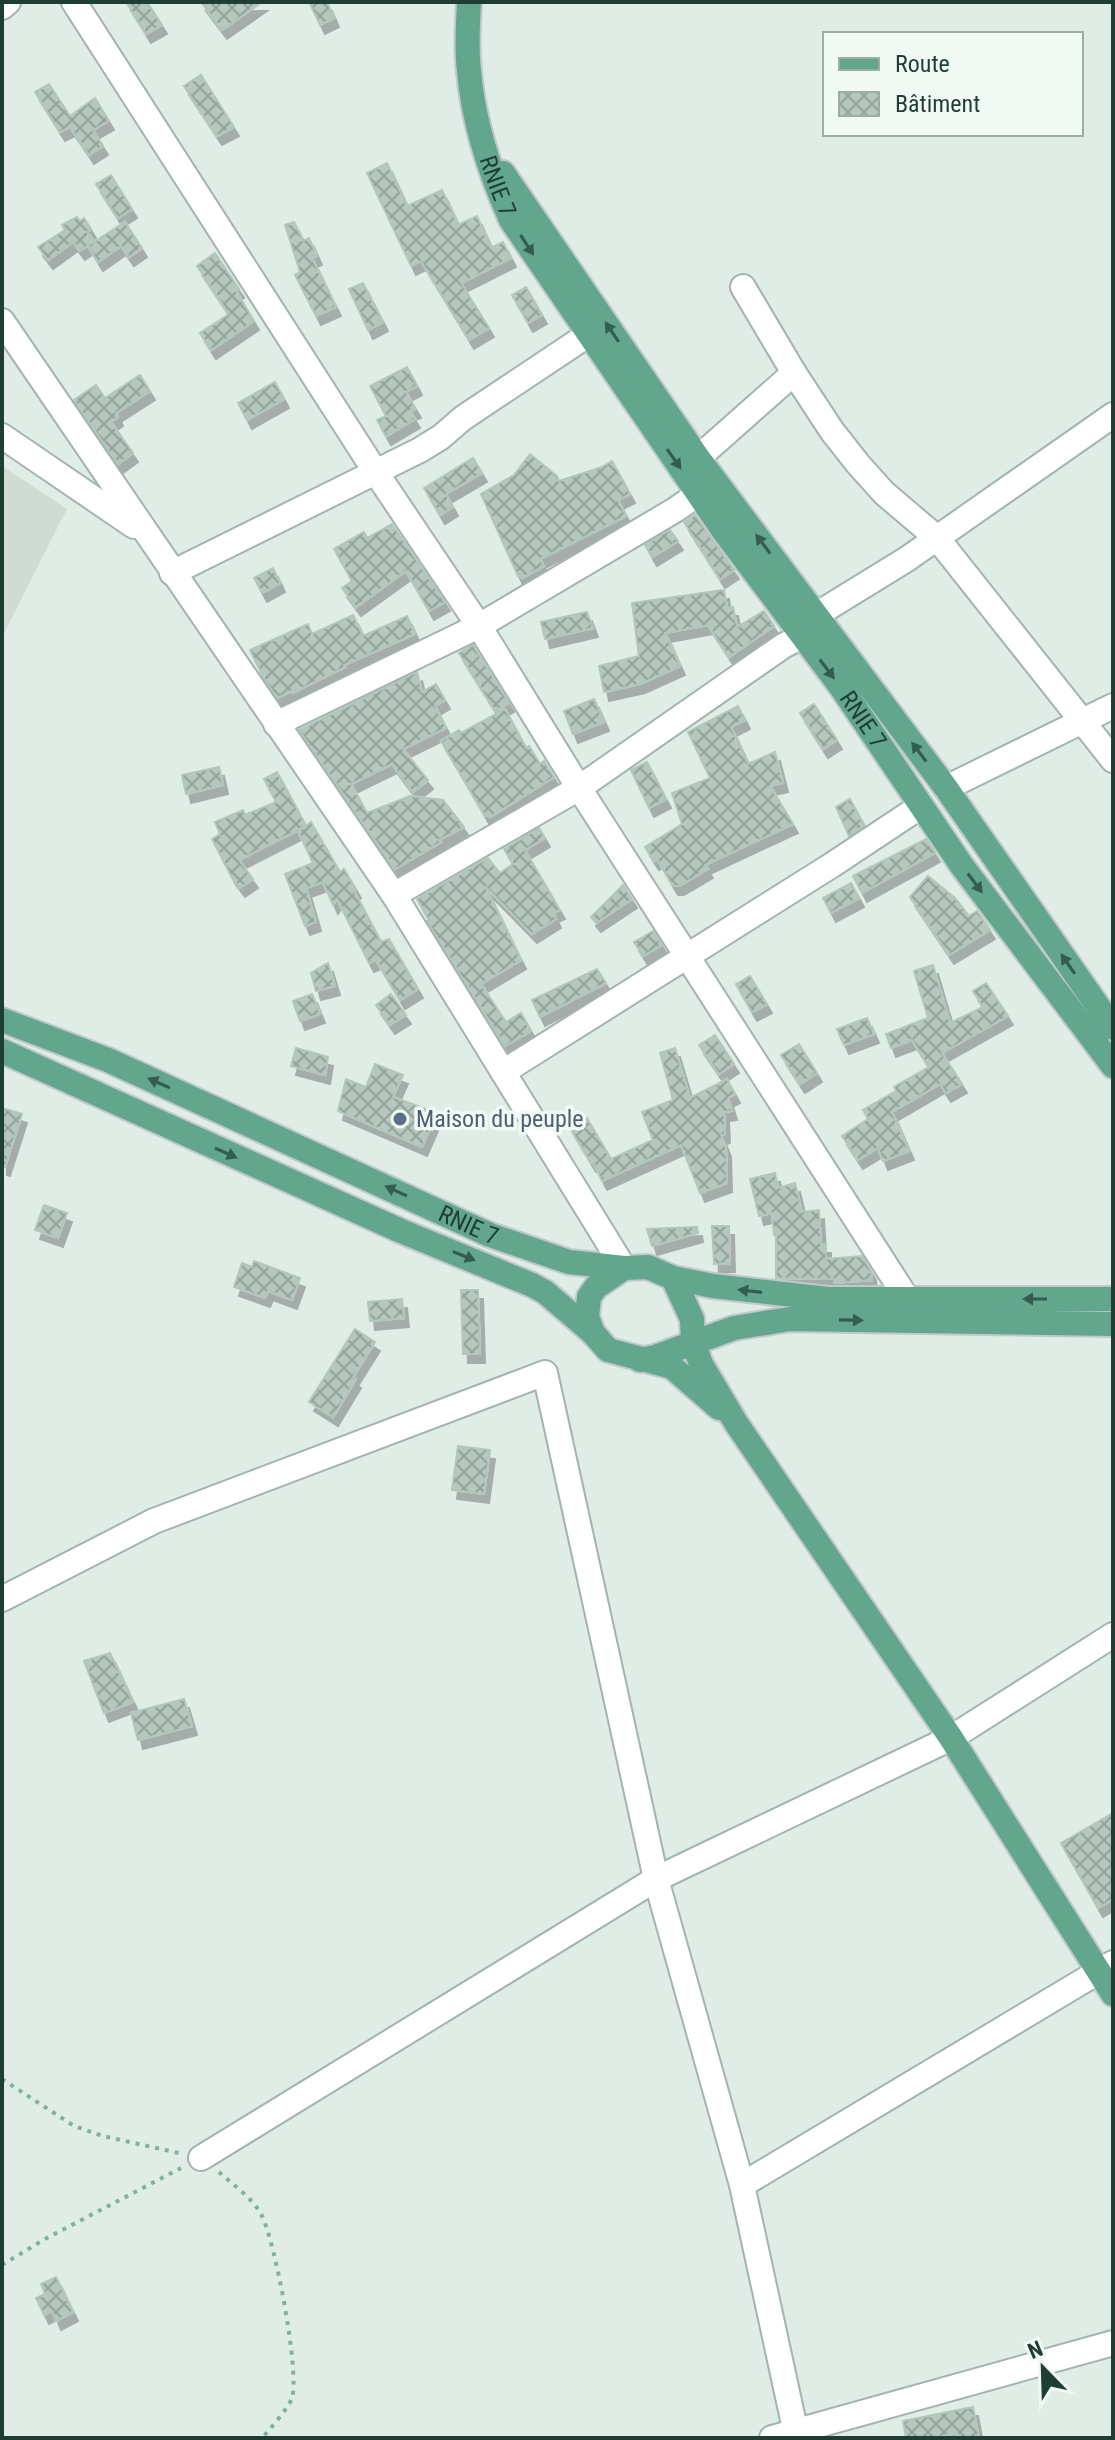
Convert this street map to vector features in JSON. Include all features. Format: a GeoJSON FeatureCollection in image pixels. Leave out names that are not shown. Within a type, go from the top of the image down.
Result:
{"type":"FeatureCollection","features":[{"type":"Feature","properties":{"kind":"main road"},"geometry":{"type":"LineString","coordinates":[[469,2],[469,71],[477,119],[486,148]]}},
{"type":"Feature","properties":{"kind":"main road","name":"RNIE 7"},"geometry":{"type":"LineString","coordinates":[[486,148],[497,188],[511,220],[698,494],[841,687],[962,866],[1113,1066]]}},
{"type":"Feature","properties":{"kind":"main road","name":"RNIE 7"},"geometry":{"type":"LineString","coordinates":[[486,148],[698,458],[946,788],[1113,1028]]}},
{"type":"Feature","properties":{"kind":"main road","name":"RNIE 7"},"geometry":{"type":"LineString","coordinates":[[2,1020],[108,1060],[490,1235],[569,1262],[624,1268],[648,1267],[673,1278],[713,1286],[828,1299],[1113,1299]]}},
{"type":"Feature","properties":{"kind":"main road","name":"RNIE 7"},"geometry":{"type":"LineString","coordinates":[[2,1051],[401,1231],[532,1285],[545,1292],[593,1333]]}},
{"type":"Feature","properties":{"kind":"main road"},"geometry":{"type":"LineString","coordinates":[[624,1268],[596,1287],[589,1297],[587,1317],[593,1333],[608,1350],[672,1367],[736,1423]]}},
{"type":"Feature","properties":{"kind":"main road"},"geometry":{"type":"LineString","coordinates":[[673,1278],[692,1319],[693,1342],[701,1364],[736,1423],[1106,1967],[1113,1994]]}},
{"type":"Feature","properties":{"kind":"main road"},"geometry":{"type":"LineString","coordinates":[[640,1360],[734,1328],[790,1319],[1113,1324]]}},
{"type":"Feature","properties":{"kind":"street"},"geometry":{"type":"LineString","coordinates":[[2,7],[8,2]]}},
{"type":"Feature","properties":{"kind":"street"},"geometry":{"type":"LineString","coordinates":[[74,2],[375,471],[479,626],[579,788],[906,1297]]}},
{"type":"Feature","properties":{"kind":"street"},"geometry":{"type":"LineString","coordinates":[[743,287],[832,431],[884,493],[937,538],[1113,760]]}},
{"type":"Feature","properties":{"kind":"street"},"geometry":{"type":"LineString","coordinates":[[2,321],[394,895],[624,1268]]}},
{"type":"Feature","properties":{"kind":"street"},"geometry":{"type":"LineString","coordinates":[[172,573],[441,437],[463,418],[589,334]]}},
{"type":"Feature","properties":{"kind":"street"},"geometry":{"type":"LineString","coordinates":[[698,458],[794,373]]}},
{"type":"Feature","properties":{"kind":"street"},"geometry":{"type":"LineString","coordinates":[[816,615],[907,559],[1113,415]]}},
{"type":"Feature","properties":{"kind":"street"},"geometry":{"type":"LineString","coordinates":[[2,436],[146,534]]}},
{"type":"Feature","properties":{"kind":"street"},"geometry":{"type":"LineString","coordinates":[[276,724],[479,626],[698,494]]}},
{"type":"Feature","properties":{"kind":"street"},"geometry":{"type":"LineString","coordinates":[[394,895],[579,788],[783,646],[802,636]]}},
{"type":"Feature","properties":{"kind":"street"},"geometry":{"type":"LineString","coordinates":[[946,788],[1113,706]]}},
{"type":"Feature","properties":{"kind":"street"},"geometry":{"type":"LineString","coordinates":[[503,1072],[921,806]]}},
{"type":"Feature","properties":{"kind":"street"},"geometry":{"type":"LineString","coordinates":[[2,1599],[154,1521],[545,1373],[656,1879],[742,2185],[796,2434]]}},
{"type":"Feature","properties":{"kind":"street"},"geometry":{"type":"LineString","coordinates":[[201,2158],[656,1879],[951,1738],[1113,1635]]}},
{"type":"Feature","properties":{"kind":"street"},"geometry":{"type":"LineString","coordinates":[[742,2185],[1106,1967]]}},
{"type":"Feature","properties":{"kind":"street"},"geometry":{"type":"LineString","coordinates":[[772,2438],[796,2434],[1113,2343]]}},
{"type":"Feature","properties":{"kind":"path"},"geometry":{"type":"LineString","coordinates":[[2,2079],[74,2126],[103,2136],[201,2158],[242,2192],[262,2215],[276,2258],[293,2366],[292,2399],[262,2438]]}},
{"type":"Feature","properties":{"kind":"path"},"geometry":{"type":"LineString","coordinates":[[2,2265],[45,2239],[201,2158]]}},
{"type":"Feature","properties":{"kind":"shaded area"},"geometry":{"type":"Polygon","coordinates":[[[2,466],[67,509],[2,637],[2,466]]]}},
{"type":"Feature","properties":{"kind":"building"},"geometry":{"type":"Polygon","coordinates":[[[126,2],[147,2],[162,25],[146,34],[126,2]]]}},
{"type":"Feature","properties":{"kind":"building"},"geometry":{"type":"Polygon","coordinates":[[[201,2],[262,2],[222,30],[201,2]]]}},
{"type":"Feature","properties":{"kind":"building"},"geometry":{"type":"Polygon","coordinates":[[[309,2],[327,2],[334,18],[320,25],[309,2]]]}},
{"type":"Feature","properties":{"kind":"building"},"geometry":{"type":"Polygon","coordinates":[[[201,75],[234,127],[217,136],[184,86],[201,75]]]}},
{"type":"Feature","properties":{"kind":"building"},"geometry":{"type":"Polygon","coordinates":[[[49,84],[70,116],[95,98],[109,121],[93,130],[103,146],[89,155],[70,127],[60,132],[35,92],[49,84]]]}},
{"type":"Feature","properties":{"kind":"building"},"geometry":{"type":"Polygon","coordinates":[[[387,163],[407,206],[442,190],[458,225],[477,216],[491,248],[503,242],[511,258],[461,283],[489,328],[469,340],[421,261],[411,266],[367,173],[387,163]]]}},
{"type":"Feature","properties":{"kind":"building"},"geometry":{"type":"Polygon","coordinates":[[[111,175],[132,209],[118,218],[96,184],[111,175]]]}},
{"type":"Feature","properties":{"kind":"building"},"geometry":{"type":"Polygon","coordinates":[[[77,217],[80,221],[84,218],[91,229],[87,232],[94,241],[80,251],[73,242],[48,260],[38,247],[65,230],[62,225],[77,217]]]}},
{"type":"Feature","properties":{"kind":"building"},"geometry":{"type":"Polygon","coordinates":[[[125,222],[142,248],[129,257],[121,246],[98,262],[88,246],[125,222]]]}},
{"type":"Feature","properties":{"kind":"building"},"geometry":{"type":"Polygon","coordinates":[[[294,222],[303,241],[309,238],[317,256],[312,258],[336,307],[316,316],[295,275],[300,272],[285,225],[294,222]]]}},
{"type":"Feature","properties":{"kind":"building"},"geometry":{"type":"Polygon","coordinates":[[[215,253],[239,289],[236,291],[254,321],[211,350],[200,333],[229,314],[197,266],[215,253]]]}},
{"type":"Feature","properties":{"kind":"building"},"geometry":{"type":"Polygon","coordinates":[[[363,283],[383,322],[368,330],[349,289],[363,283]]]}},
{"type":"Feature","properties":{"kind":"building"},"geometry":{"type":"Polygon","coordinates":[[[526,287],[542,315],[528,323],[512,295],[526,287]]]}},
{"type":"Feature","properties":{"kind":"building"},"geometry":{"type":"Polygon","coordinates":[[[407,367],[417,386],[406,392],[416,409],[410,411],[415,419],[386,436],[377,420],[386,416],[370,386],[407,367]]]}},
{"type":"Feature","properties":{"kind":"building"},"geometry":{"type":"Polygon","coordinates":[[[140,375],[150,391],[116,413],[118,417],[111,422],[133,453],[118,464],[74,400],[96,385],[105,398],[140,375]]]}},
{"type":"Feature","properties":{"kind":"building"},"geometry":{"type":"Polygon","coordinates":[[[275,382],[284,399],[247,420],[238,403],[275,382]]]}},
{"type":"Feature","properties":{"kind":"building"},"geometry":{"type":"Polygon","coordinates":[[[530,454],[559,481],[612,461],[630,494],[618,500],[626,516],[540,559],[544,566],[522,578],[520,574],[518,576],[481,494],[514,475],[530,454]]]}},
{"type":"Feature","properties":{"kind":"building"},"geometry":{"type":"Polygon","coordinates":[[[473,458],[482,473],[446,494],[453,507],[440,515],[424,488],[473,458]]]}},
{"type":"Feature","properties":{"kind":"building"},"geometry":{"type":"Polygon","coordinates":[[[695,515],[734,570],[720,579],[684,522],[695,515]]]}},
{"type":"Feature","properties":{"kind":"building"},"geometry":{"type":"Polygon","coordinates":[[[392,524],[445,602],[429,611],[406,571],[356,607],[342,588],[352,581],[334,549],[364,532],[367,538],[392,524]]]}},
{"type":"Feature","properties":{"kind":"building"},"geometry":{"type":"Polygon","coordinates":[[[670,530],[678,541],[652,557],[645,545],[670,530]]]}},
{"type":"Feature","properties":{"kind":"building"},"geometry":{"type":"Polygon","coordinates":[[[273,568],[280,583],[262,593],[254,578],[273,568]]]}},
{"type":"Feature","properties":{"kind":"building"},"geometry":{"type":"Polygon","coordinates":[[[724,590],[727,608],[733,607],[737,627],[764,611],[774,626],[729,657],[708,625],[665,633],[680,666],[640,684],[604,692],[599,666],[639,656],[632,603],[724,590]]]}},
{"type":"Feature","properties":{"kind":"building"},"geometry":{"type":"Polygon","coordinates":[[[587,612],[593,628],[545,639],[541,622],[587,612]]]}},
{"type":"Feature","properties":{"kind":"building"},"geometry":{"type":"Polygon","coordinates":[[[353,615],[363,636],[407,616],[415,634],[277,698],[250,650],[308,624],[312,634],[353,615]]]}},
{"type":"Feature","properties":{"kind":"building"},"geometry":{"type":"Polygon","coordinates":[[[473,645],[509,703],[495,711],[459,653],[473,645]]]}},
{"type":"Feature","properties":{"kind":"building"},"geometry":{"type":"Polygon","coordinates":[[[417,672],[422,692],[436,684],[445,700],[435,706],[446,728],[403,749],[428,780],[413,792],[392,764],[351,784],[367,813],[410,796],[443,800],[464,827],[395,869],[299,730],[417,672]]]}},
{"type":"Feature","properties":{"kind":"building"},"geometry":{"type":"Polygon","coordinates":[[[594,699],[604,722],[573,734],[564,711],[594,699]]]}},
{"type":"Feature","properties":{"kind":"building"},"geometry":{"type":"Polygon","coordinates":[[[814,704],[837,740],[823,749],[800,713],[814,704]]]}},
{"type":"Feature","properties":{"kind":"building"},"geometry":{"type":"Polygon","coordinates":[[[738,706],[745,720],[731,727],[748,764],[775,752],[783,783],[770,786],[793,824],[705,865],[708,869],[679,886],[673,886],[657,859],[654,861],[645,847],[682,824],[672,793],[710,778],[688,732],[738,706]]]}},
{"type":"Feature","properties":{"kind":"building"},"geometry":{"type":"Polygon","coordinates":[[[505,709],[526,748],[529,746],[540,764],[544,761],[554,777],[490,817],[485,816],[441,741],[505,709]]]}},
{"type":"Feature","properties":{"kind":"building"},"geometry":{"type":"Polygon","coordinates":[[[647,762],[666,799],[649,808],[631,770],[647,762]]]}},
{"type":"Feature","properties":{"kind":"building"},"geometry":{"type":"Polygon","coordinates":[[[219,767],[223,785],[186,794],[182,775],[219,767]]]}},
{"type":"Feature","properties":{"kind":"building"},"geometry":{"type":"Polygon","coordinates":[[[277,772],[306,826],[239,860],[253,879],[240,888],[212,839],[220,834],[215,822],[243,810],[245,815],[276,802],[264,779],[277,772]]]}},
{"type":"Feature","properties":{"kind":"building"},"geometry":{"type":"Polygon","coordinates":[[[850,799],[864,825],[849,836],[836,807],[850,799]]]}},
{"type":"Feature","properties":{"kind":"building"},"geometry":{"type":"Polygon","coordinates":[[[311,822],[340,872],[344,869],[356,889],[354,891],[381,942],[389,939],[418,989],[400,1000],[376,960],[369,963],[337,899],[333,905],[323,882],[306,888],[316,922],[305,926],[285,874],[313,863],[298,831],[311,822]]]}},
{"type":"Feature","properties":{"kind":"building"},"geometry":{"type":"Polygon","coordinates":[[[539,828],[545,838],[525,850],[560,910],[553,913],[556,919],[532,934],[485,886],[521,960],[481,984],[506,1022],[521,1013],[531,1031],[505,1046],[427,921],[417,899],[488,858],[500,873],[513,864],[504,849],[539,828]]]}},
{"type":"Feature","properties":{"kind":"building"},"geometry":{"type":"Polygon","coordinates":[[[926,839],[935,853],[862,893],[853,876],[926,839]]]}},
{"type":"Feature","properties":{"kind":"building"},"geometry":{"type":"Polygon","coordinates":[[[928,876],[955,898],[969,916],[977,911],[990,930],[949,955],[910,897],[928,876]]]}},
{"type":"Feature","properties":{"kind":"building"},"geometry":{"type":"Polygon","coordinates":[[[851,883],[859,898],[831,913],[823,898],[851,883]]]}},
{"type":"Feature","properties":{"kind":"building"},"geometry":{"type":"Polygon","coordinates":[[[623,885],[632,899],[596,923],[591,917],[623,885]]]}},
{"type":"Feature","properties":{"kind":"building"},"geometry":{"type":"Polygon","coordinates":[[[653,931],[662,945],[643,956],[634,942],[653,931]]]}},
{"type":"Feature","properties":{"kind":"building"},"geometry":{"type":"Polygon","coordinates":[[[328,963],[335,986],[316,991],[311,973],[328,963]]]}},
{"type":"Feature","properties":{"kind":"building"},"geometry":{"type":"Polygon","coordinates":[[[933,965],[950,1023],[983,1007],[973,991],[986,983],[1008,1016],[942,1053],[962,1084],[946,1093],[940,1084],[892,1112],[909,1151],[883,1161],[878,1148],[858,1160],[842,1136],[868,1119],[863,1110],[929,1067],[912,1040],[891,1048],[886,1034],[928,1018],[914,971],[933,965]]]}},
{"type":"Feature","properties":{"kind":"building"},"geometry":{"type":"Polygon","coordinates":[[[597,969],[606,983],[540,1017],[532,1000],[597,969]]]}},
{"type":"Feature","properties":{"kind":"building"},"geometry":{"type":"Polygon","coordinates":[[[750,976],[767,1004],[752,1012],[736,984],[750,976]]]}},
{"type":"Feature","properties":{"kind":"building"},"geometry":{"type":"Polygon","coordinates":[[[312,994],[320,1014],[300,1021],[293,1001],[312,994]]]}},
{"type":"Feature","properties":{"kind":"building"},"geometry":{"type":"Polygon","coordinates":[[[391,994],[406,1015],[390,1025],[376,1005],[391,994]]]}},
{"type":"Feature","properties":{"kind":"building"},"geometry":{"type":"Polygon","coordinates":[[[867,1018],[874,1034],[844,1045],[837,1029],[867,1018]]]}},
{"type":"Feature","properties":{"kind":"building"},"geometry":{"type":"Polygon","coordinates":[[[715,1035],[734,1064],[719,1074],[699,1045],[715,1035]]]}},
{"type":"Feature","properties":{"kind":"building"},"geometry":{"type":"Polygon","coordinates":[[[799,1044],[817,1073],[800,1084],[781,1055],[799,1044]]]}},
{"type":"Feature","properties":{"kind":"building"},"geometry":{"type":"Polygon","coordinates":[[[296,1048],[328,1057],[325,1075],[291,1066],[296,1048]]]}},
{"type":"Feature","properties":{"kind":"building"},"geometry":{"type":"Polygon","coordinates":[[[675,1048],[690,1098],[727,1079],[735,1094],[728,1098],[732,1111],[724,1112],[725,1134],[721,1135],[726,1148],[727,1183],[700,1193],[681,1145],[602,1181],[570,1128],[587,1118],[611,1159],[653,1140],[642,1112],[673,1100],[660,1053],[675,1048]]]}},
{"type":"Feature","properties":{"kind":"building"},"geometry":{"type":"Polygon","coordinates":[[[375,1064],[403,1075],[393,1097],[437,1113],[422,1147],[338,1111],[346,1079],[366,1087],[375,1064]]]}},
{"type":"Feature","properties":{"kind":"building"},"geometry":{"type":"Polygon","coordinates":[[[2,1108],[22,1114],[5,1167],[2,1166],[2,1108]]]}},
{"type":"Feature","properties":{"kind":"building"},"geometry":{"type":"Polygon","coordinates":[[[775,1173],[778,1188],[795,1183],[802,1212],[819,1210],[821,1244],[826,1244],[826,1259],[862,1256],[871,1271],[872,1280],[834,1283],[834,1279],[776,1278],[776,1235],[772,1213],[759,1216],[750,1179],[775,1173]]]}},
{"type":"Feature","properties":{"kind":"building"},"geometry":{"type":"Polygon","coordinates":[[[44,1205],[67,1213],[58,1238],[35,1230],[44,1205]]]}},
{"type":"Feature","properties":{"kind":"building"},"geometry":{"type":"Polygon","coordinates":[[[712,1226],[729,1226],[730,1263],[714,1264],[712,1226]]]}},
{"type":"Feature","properties":{"kind":"building"},"geometry":{"type":"Polygon","coordinates":[[[697,1227],[698,1233],[652,1246],[647,1229],[697,1227]]]}},
{"type":"Feature","properties":{"kind":"building"},"geometry":{"type":"Polygon","coordinates":[[[254,1261],[300,1278],[292,1300],[268,1291],[265,1298],[234,1287],[242,1263],[252,1267],[254,1261]]]}},
{"type":"Feature","properties":{"kind":"building"},"geometry":{"type":"Polygon","coordinates":[[[461,1290],[478,1290],[480,1354],[463,1354],[461,1290]]]}},
{"type":"Feature","properties":{"kind":"building"},"geometry":{"type":"Polygon","coordinates":[[[402,1299],[404,1318],[370,1321],[368,1302],[402,1299]]]}},
{"type":"Feature","properties":{"kind":"building"},"geometry":{"type":"Polygon","coordinates":[[[355,1329],[375,1342],[333,1417],[309,1402],[355,1329]]]}},
{"type":"Feature","properties":{"kind":"building"},"geometry":{"type":"Polygon","coordinates":[[[458,1446],[490,1450],[484,1494],[452,1490],[458,1446]]]}},
{"type":"Feature","properties":{"kind":"building"},"geometry":{"type":"Polygon","coordinates":[[[110,1653],[133,1702],[104,1713],[84,1661],[110,1653]]]}},
{"type":"Feature","properties":{"kind":"building"},"geometry":{"type":"Polygon","coordinates":[[[184,1699],[192,1726],[138,1740],[131,1713],[184,1699]]]}},
{"type":"Feature","properties":{"kind":"building"},"geometry":{"type":"Polygon","coordinates":[[[1113,1813],[1113,1899],[1098,1908],[1061,1843],[1113,1813]]]}},
{"type":"Feature","properties":{"kind":"building"},"geometry":{"type":"Polygon","coordinates":[[[56,2277],[73,2312],[56,2321],[52,2311],[44,2315],[36,2298],[45,2294],[41,2284],[56,2277]]]}},
{"type":"Feature","properties":{"kind":"building"},"geometry":{"type":"Polygon","coordinates":[[[973,2407],[979,2438],[958,2438],[957,2433],[933,2438],[906,2438],[903,2421],[973,2407]]]}},
{"type":"Feature","properties":{"kind":"place","name":"Maison du peuple"},"geometry":{"type":"Point","coordinates":[400,1119]}}]}
